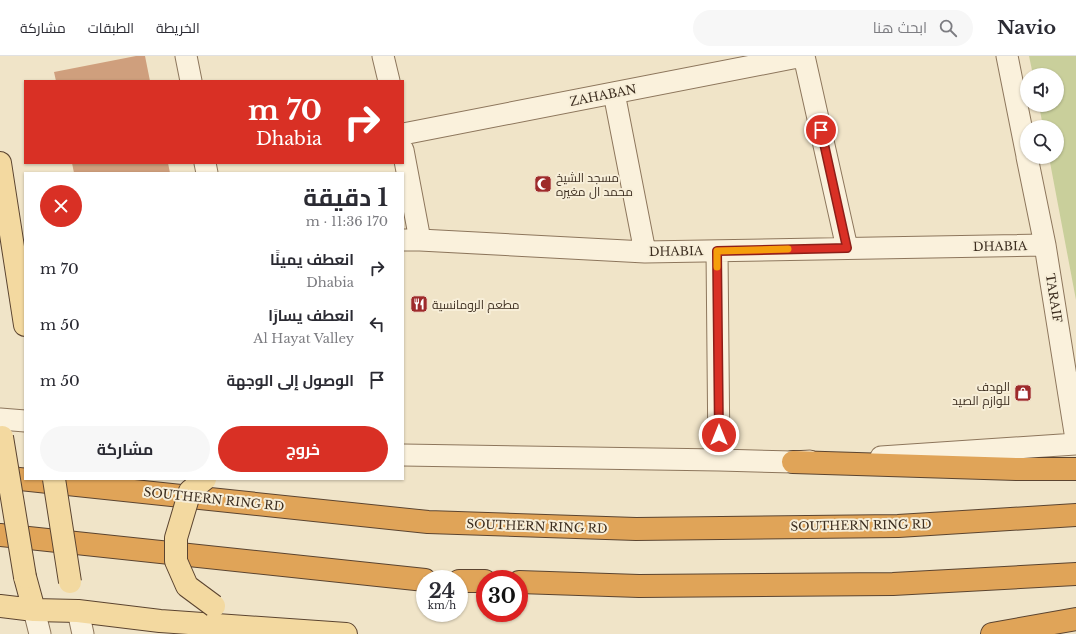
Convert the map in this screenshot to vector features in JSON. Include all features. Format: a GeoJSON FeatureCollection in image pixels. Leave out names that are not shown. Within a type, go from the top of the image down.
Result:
{"type":"FeatureCollection","features":[{"type":"Feature","properties":{"kind":"highway"},"geometry":{"type":"LineString","coordinates":[[793,462],[1016,469],[1076,469]]}},
{"type":"Feature","properties":{"kind":"highway","name":"SOUTHERN RING RD"},"geometry":{"type":"LineString","coordinates":[[0,477],[24,480]]}},
{"type":"Feature","properties":{"kind":"highway","name":"SOUTHERN RING RD"},"geometry":{"type":"LineString","coordinates":[[29,480],[428,522],[636,529],[898,526],[1076,515]]}},
{"type":"Feature","properties":{"kind":"highway"},"geometry":{"type":"LineString","coordinates":[[0,535],[416,579]]}},
{"type":"Feature","properties":{"kind":"highway"},"geometry":{"type":"LineString","coordinates":[[528,582],[639,586],[893,584],[1076,574]]}},
{"type":"Feature","properties":{"kind":"highway"},"geometry":{"type":"LineString","coordinates":[[992,634],[1076,619]]}},
{"type":"Feature","properties":{"kind":"main road"},"geometry":{"type":"LineString","coordinates":[[0,163],[24,320]]}},
{"type":"Feature","properties":{"kind":"main road"},"geometry":{"type":"LineString","coordinates":[[1,428],[25,577],[34,610]]}},
{"type":"Feature","properties":{"kind":"main road"},"geometry":{"type":"LineString","coordinates":[[54,480],[70,582],[78,611]]}},
{"type":"Feature","properties":{"kind":"main road"},"geometry":{"type":"LineString","coordinates":[[204,480],[190,491],[176,538],[176,561],[187,586],[214,606],[230,613],[314,633]]}},
{"type":"Feature","properties":{"kind":"main road"},"geometry":{"type":"LineString","coordinates":[[0,606],[34,610],[78,611],[160,621],[314,633],[346,634]]}},
{"type":"Feature","properties":{"kind":"street"},"geometry":{"type":"LineString","coordinates":[[186,56],[191,80]]}},
{"type":"Feature","properties":{"kind":"street"},"geometry":{"type":"LineString","coordinates":[[383,56],[389,80]]}},
{"type":"Feature","properties":{"kind":"street"},"geometry":{"type":"LineString","coordinates":[[804,56],[847,248]]}},
{"type":"Feature","properties":{"kind":"street","name":"ZAHABAN"},"geometry":{"type":"LineString","coordinates":[[404,134],[804,56]]}},
{"type":"Feature","properties":{"kind":"street","name":"TARAIF"},"geometry":{"type":"LineString","coordinates":[[1007,56],[1020,121]]}},
{"type":"Feature","properties":{"kind":"street"},"geometry":{"type":"LineString","coordinates":[[614,93],[645,252]]}},
{"type":"Feature","properties":{"kind":"street"},"geometry":{"type":"LineString","coordinates":[[404,161],[411,240]]}},
{"type":"Feature","properties":{"kind":"street","name":"TARAIF"},"geometry":{"type":"LineString","coordinates":[[1029,164],[1045,245],[1076,439]]}},
{"type":"Feature","properties":{"kind":"street","name":"DHABIA"},"geometry":{"type":"LineString","coordinates":[[411,240],[645,252],[1045,245]]}},
{"type":"Feature","properties":{"kind":"street"},"geometry":{"type":"LineString","coordinates":[[717,251],[719,460]]}},
{"type":"Feature","properties":{"kind":"street"},"geometry":{"type":"LineString","coordinates":[[1,428],[24,421]]}},
{"type":"Feature","properties":{"kind":"street"},"geometry":{"type":"LineString","coordinates":[[404,455],[793,462],[1076,444]]}},
{"type":"Feature","properties":{"kind":"street"},"geometry":{"type":"LineString","coordinates":[[34,610],[40,634]]}},
{"type":"Feature","properties":{"kind":"street"},"geometry":{"type":"LineString","coordinates":[[78,611],[83,634]]}},
{"type":"Feature","properties":{"kind":"green space"},"geometry":{"type":"Polygon","coordinates":[[[1029,56],[1076,56],[1076,300],[1050,164],[1064,164],[1064,120],[1042,120],[1040,112],[1064,112],[1064,68],[1032,68],[1029,56]]]}},
{"type":"Feature","properties":{"kind":"building"},"geometry":{"type":"Polygon","coordinates":[[[136,56],[145,56],[150,80],[56,80],[54,72],[136,56]]]}},
{"type":"Feature","properties":{"kind":"building"},"geometry":{"type":"Polygon","coordinates":[[[72,164],[168,164],[170,172],[74,172],[72,164]]]}},
{"type":"Feature","properties":{"kind":"slow traffic"},"geometry":{"type":"LineString","coordinates":[[717,267],[717,251],[788,249]]}},
{"type":"Feature","properties":{"kind":"place","name":"مسجد الشيخ محمد ال مغيره"},"geometry":{"type":"Point","coordinates":[543,184]}},
{"type":"Feature","properties":{"kind":"place","name":"مطعم الرومانسية"},"geometry":{"type":"Point","coordinates":[419,304]}},
{"type":"Feature","properties":{"kind":"place","name":"الهدف للوازم الصيد"},"geometry":{"type":"Point","coordinates":[1023,393]}},
{"type":"Feature","properties":{"kind":"route"},"geometry":{"type":"LineString","coordinates":[[719,435],[717,251],[847,248],[821,130]]}}]}
